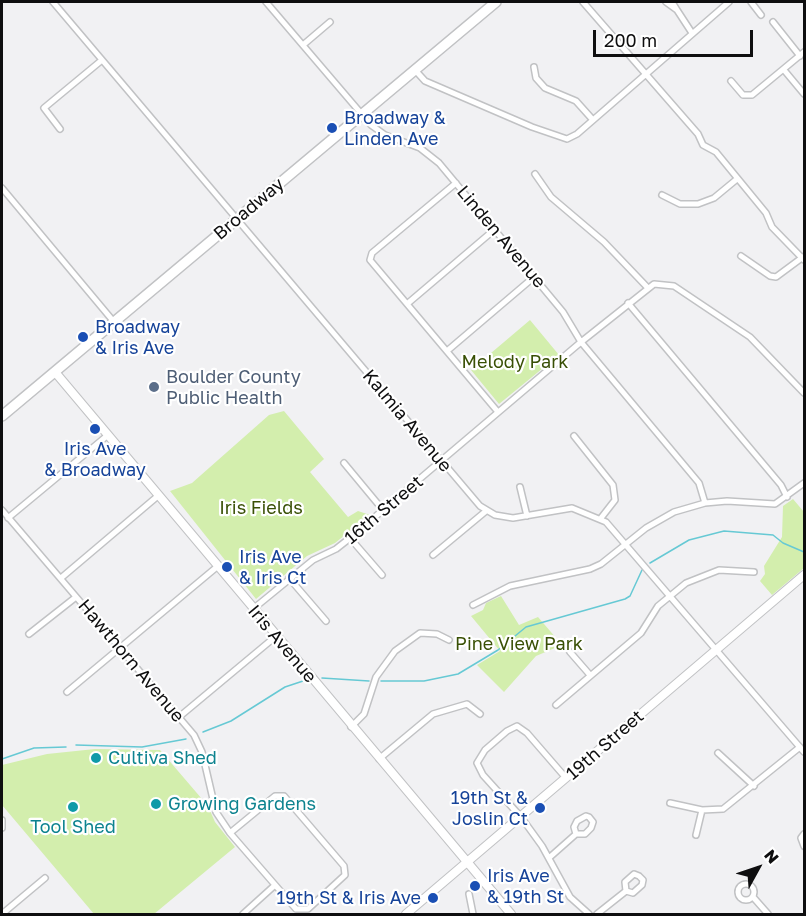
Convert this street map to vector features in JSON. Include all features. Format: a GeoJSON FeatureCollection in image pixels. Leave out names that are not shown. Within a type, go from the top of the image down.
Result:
{"type":"FeatureCollection","features":[{"type":"Feature","properties":{"kind":"main road","name":"Broadway"},"geometry":{"type":"LineString","coordinates":[[2,416],[496,2]]}},
{"type":"Feature","properties":{"kind":"main road","name":"Iris Avenue"},"geometry":{"type":"LineString","coordinates":[[55,372],[511,915]]}},
{"type":"Feature","properties":{"kind":"main road","name":"19th Street"},"geometry":{"type":"LineString","coordinates":[[406,915],[804,575]]}},
{"type":"Feature","properties":{"kind":"street","name":"Kalmia Avenue"},"geometry":{"type":"LineString","coordinates":[[53,2],[486,511]]}},
{"type":"Feature","properties":{"kind":"street","name":"Linden Avenue"},"geometry":{"type":"LineString","coordinates":[[266,2],[380,132],[420,148],[432,156],[456,183],[563,312],[581,342],[699,483],[705,503]]}},
{"type":"Feature","properties":{"kind":"street"},"geometry":{"type":"LineString","coordinates":[[583,2],[698,134],[703,145],[716,152],[765,213],[772,227],[803,259],[776,277],[770,276],[741,256]]}},
{"type":"Feature","properties":{"kind":"street"},"geometry":{"type":"LineString","coordinates":[[666,2],[677,10]]}},
{"type":"Feature","properties":{"kind":"street"},"geometry":{"type":"LineString","coordinates":[[672,2],[692,33]]}},
{"type":"Feature","properties":{"kind":"street"},"geometry":{"type":"LineString","coordinates":[[415,70],[425,81],[561,138],[573,137],[729,2]]}},
{"type":"Feature","properties":{"kind":"street"},"geometry":{"type":"LineString","coordinates":[[752,2],[761,15]]}},
{"type":"Feature","properties":{"kind":"street"},"geometry":{"type":"LineString","coordinates":[[303,45],[330,22]]}},
{"type":"Feature","properties":{"kind":"street"},"geometry":{"type":"LineString","coordinates":[[731,81],[743,95],[748,96],[802,54],[772,22]]}},
{"type":"Feature","properties":{"kind":"street"},"geometry":{"type":"LineString","coordinates":[[60,129],[44,108],[102,60]]}},
{"type":"Feature","properties":{"kind":"street"},"geometry":{"type":"LineString","coordinates":[[534,66],[536,78],[545,88],[576,101],[593,120]]}},
{"type":"Feature","properties":{"kind":"street"},"geometry":{"type":"LineString","coordinates":[[784,70],[804,94]]}},
{"type":"Feature","properties":{"kind":"street"},"geometry":{"type":"LineString","coordinates":[[535,174],[551,196],[611,249],[647,287],[661,283],[674,286],[750,337],[804,393]]}},
{"type":"Feature","properties":{"kind":"street"},"geometry":{"type":"LineString","coordinates":[[662,195],[680,204],[698,204],[714,198],[737,179]]}},
{"type":"Feature","properties":{"kind":"street"},"geometry":{"type":"LineString","coordinates":[[456,183],[372,254],[370,260],[498,412]]}},
{"type":"Feature","properties":{"kind":"street"},"geometry":{"type":"LineString","coordinates":[[2,188],[114,322]]}},
{"type":"Feature","properties":{"kind":"street"},"geometry":{"type":"LineString","coordinates":[[407,304],[494,230]]}},
{"type":"Feature","properties":{"kind":"street"},"geometry":{"type":"LineString","coordinates":[[447,351],[534,277]]}},
{"type":"Feature","properties":{"kind":"street","name":"16th Street"},"geometry":{"type":"LineString","coordinates":[[253,609],[313,560],[336,549],[350,538],[647,287]]}},
{"type":"Feature","properties":{"kind":"street"},"geometry":{"type":"LineString","coordinates":[[628,303],[781,485],[787,497]]}},
{"type":"Feature","properties":{"kind":"street"},"geometry":{"type":"LineString","coordinates":[[8,518],[108,435]]}},
{"type":"Feature","properties":{"kind":"street"},"geometry":{"type":"LineString","coordinates":[[574,436],[613,485],[615,500],[601,518]]}},
{"type":"Feature","properties":{"kind":"street"},"geometry":{"type":"LineString","coordinates":[[344,463],[384,510]]}},
{"type":"Feature","properties":{"kind":"street"},"geometry":{"type":"LineString","coordinates":[[473,605],[510,586],[590,569],[601,564],[659,519],[705,503],[727,501],[769,505],[781,502],[804,483]]}},
{"type":"Feature","properties":{"kind":"street"},"geometry":{"type":"LineString","coordinates":[[520,487],[527,516]]}},
{"type":"Feature","properties":{"kind":"street"},"geometry":{"type":"LineString","coordinates":[[61,578],[159,495]]}},
{"type":"Feature","properties":{"kind":"street"},"geometry":{"type":"LineString","coordinates":[[433,555],[486,511],[504,518],[572,508],[601,518],[626,544],[804,752]]}},
{"type":"Feature","properties":{"kind":"street","name":"Hawthorn Avenue"},"geometry":{"type":"LineString","coordinates":[[2,510],[179,717],[199,744],[216,812],[230,833],[274,886],[296,909],[304,911],[343,880],[346,871],[284,796],[275,796],[230,833]]}},
{"type":"Feature","properties":{"kind":"street"},"geometry":{"type":"LineString","coordinates":[[350,538],[382,575]]}},
{"type":"Feature","properties":{"kind":"street"},"geometry":{"type":"LineString","coordinates":[[67,692],[218,566]]}},
{"type":"Feature","properties":{"kind":"street"},"geometry":{"type":"LineString","coordinates":[[556,705],[640,633],[653,612],[686,583],[707,572],[731,569],[754,572]]}},
{"type":"Feature","properties":{"kind":"street"},"geometry":{"type":"LineString","coordinates":[[289,578],[326,621]]}},
{"type":"Feature","properties":{"kind":"street"},"geometry":{"type":"LineString","coordinates":[[29,634],[76,597]]}},
{"type":"Feature","properties":{"kind":"street"},"geometry":{"type":"LineString","coordinates":[[351,727],[364,714],[376,677],[395,651],[420,633],[437,634],[449,640]]}},
{"type":"Feature","properties":{"kind":"street"},"geometry":{"type":"LineString","coordinates":[[179,717],[275,636]]}},
{"type":"Feature","properties":{"kind":"street"},"geometry":{"type":"LineString","coordinates":[[570,652],[590,675]]}},
{"type":"Feature","properties":{"kind":"street"},"geometry":{"type":"LineString","coordinates":[[379,759],[433,714],[467,704],[480,714]]}},
{"type":"Feature","properties":{"kind":"street"},"geometry":{"type":"LineString","coordinates":[[566,778],[524,730],[517,726],[501,735],[479,756],[477,763],[483,775],[521,817],[550,857],[570,897],[589,915]]}},
{"type":"Feature","properties":{"kind":"street"},"geometry":{"type":"LineString","coordinates":[[670,802],[702,810],[723,809],[800,747]]}},
{"type":"Feature","properties":{"kind":"street"},"geometry":{"type":"LineString","coordinates":[[718,753],[753,786]]}},
{"type":"Feature","properties":{"kind":"street"},"geometry":{"type":"LineString","coordinates":[[696,835],[702,810]]}},
{"type":"Feature","properties":{"kind":"street"},"geometry":{"type":"LineString","coordinates":[[2,820],[2,828]]}},
{"type":"Feature","properties":{"kind":"street"},"geometry":{"type":"LineString","coordinates":[[550,857],[576,834]]}},
{"type":"Feature","properties":{"kind":"street"},"geometry":{"type":"LineString","coordinates":[[804,834],[801,838],[804,846]]}},
{"type":"Feature","properties":{"kind":"street"},"geometry":{"type":"LineString","coordinates":[[2,915],[45,878]]}},
{"type":"Feature","properties":{"kind":"street"},"geometry":{"type":"LineString","coordinates":[[243,915],[274,886]]}},
{"type":"Feature","properties":{"kind":"street"},"geometry":{"type":"LineString","coordinates":[[597,915],[626,891]]}},
{"type":"Feature","properties":{"kind":"street"},"geometry":{"type":"LineString","coordinates":[[469,894],[473,915]]}},
{"type":"Feature","properties":{"kind":"street"},"geometry":{"type":"LineString","coordinates":[[753,897],[768,915]]}},
{"type":"Feature","properties":{"kind":"green space","name":"Melody Park"},"geometry":{"type":"Polygon","coordinates":[[[530,320],[559,355],[499,404],[471,370],[530,320]]]}},
{"type":"Feature","properties":{"kind":"green space","name":"Iris Fields"},"geometry":{"type":"Polygon","coordinates":[[[284,411],[324,459],[310,472],[348,517],[358,511],[370,515],[335,543],[307,556],[256,599],[170,491],[192,483],[269,415],[284,411]]]}},
{"type":"Feature","properties":{"kind":"green space"},"geometry":{"type":"Polygon","coordinates":[[[793,499],[804,512],[804,568],[772,595],[760,581],[765,574],[764,566],[782,537],[783,506],[793,499]]]}},
{"type":"Feature","properties":{"kind":"green space","name":"Pine View Park"},"geometry":{"type":"Polygon","coordinates":[[[501,596],[519,625],[538,617],[563,646],[561,650],[555,648],[536,656],[504,692],[477,665],[500,651],[471,616],[483,610],[486,603],[501,596]]]}},
{"type":"Feature","properties":{"kind":"green space"},"geometry":{"type":"Polygon","coordinates":[[[95,749],[160,750],[208,806],[215,822],[235,847],[154,914],[94,914],[2,805],[2,765],[47,754],[95,749]]]}},
{"type":"Feature","properties":{"kind":"waterway"},"geometry":{"type":"LineString","coordinates":[[650,563],[689,540],[724,531],[773,535],[783,543],[804,552]]}},
{"type":"Feature","properties":{"kind":"waterway"},"geometry":{"type":"LineString","coordinates":[[381,681],[424,681],[458,674],[498,650],[526,627],[625,599],[630,596],[642,570]]}},
{"type":"Feature","properties":{"kind":"waterway"},"geometry":{"type":"LineString","coordinates":[[322,678],[369,681]]}},
{"type":"Feature","properties":{"kind":"waterway"},"geometry":{"type":"LineString","coordinates":[[203,732],[231,721],[285,687],[303,681]]}},
{"type":"Feature","properties":{"kind":"waterway"},"geometry":{"type":"LineString","coordinates":[[76,745],[142,747],[186,739]]}},
{"type":"Feature","properties":{"kind":"waterway"},"geometry":{"type":"LineString","coordinates":[[2,759],[34,748],[66,747]]}},
{"type":"Feature","properties":{"kind":"place","name":"Broadway & Linden Ave"},"geometry":{"type":"Point","coordinates":[332,128]}},
{"type":"Feature","properties":{"kind":"place","name":"Broadway & Iris Ave"},"geometry":{"type":"Point","coordinates":[83,337]}},
{"type":"Feature","properties":{"kind":"place","name":"Boulder County Public Health"},"geometry":{"type":"Point","coordinates":[154,387]}},
{"type":"Feature","properties":{"kind":"place","name":"Iris Ave & Broadway"},"geometry":{"type":"Point","coordinates":[95,429]}},
{"type":"Feature","properties":{"kind":"place","name":"Iris Ave & Iris Ct"},"geometry":{"type":"Point","coordinates":[227,567]}},
{"type":"Feature","properties":{"kind":"place","name":"Cultiva Shed"},"geometry":{"type":"Point","coordinates":[96,758]}},
{"type":"Feature","properties":{"kind":"place","name":"Growing Gardens"},"geometry":{"type":"Point","coordinates":[156,804]}},
{"type":"Feature","properties":{"kind":"place","name":"Tool Shed"},"geometry":{"type":"Point","coordinates":[73,807]}},
{"type":"Feature","properties":{"kind":"place","name":"19th St & Joslin Ct"},"geometry":{"type":"Point","coordinates":[540,808]}},
{"type":"Feature","properties":{"kind":"place","name":"Iris Ave & 19th St"},"geometry":{"type":"Point","coordinates":[475,886]}},
{"type":"Feature","properties":{"kind":"place","name":"19th St & Iris Ave"},"geometry":{"type":"Point","coordinates":[433,898]}}]}
